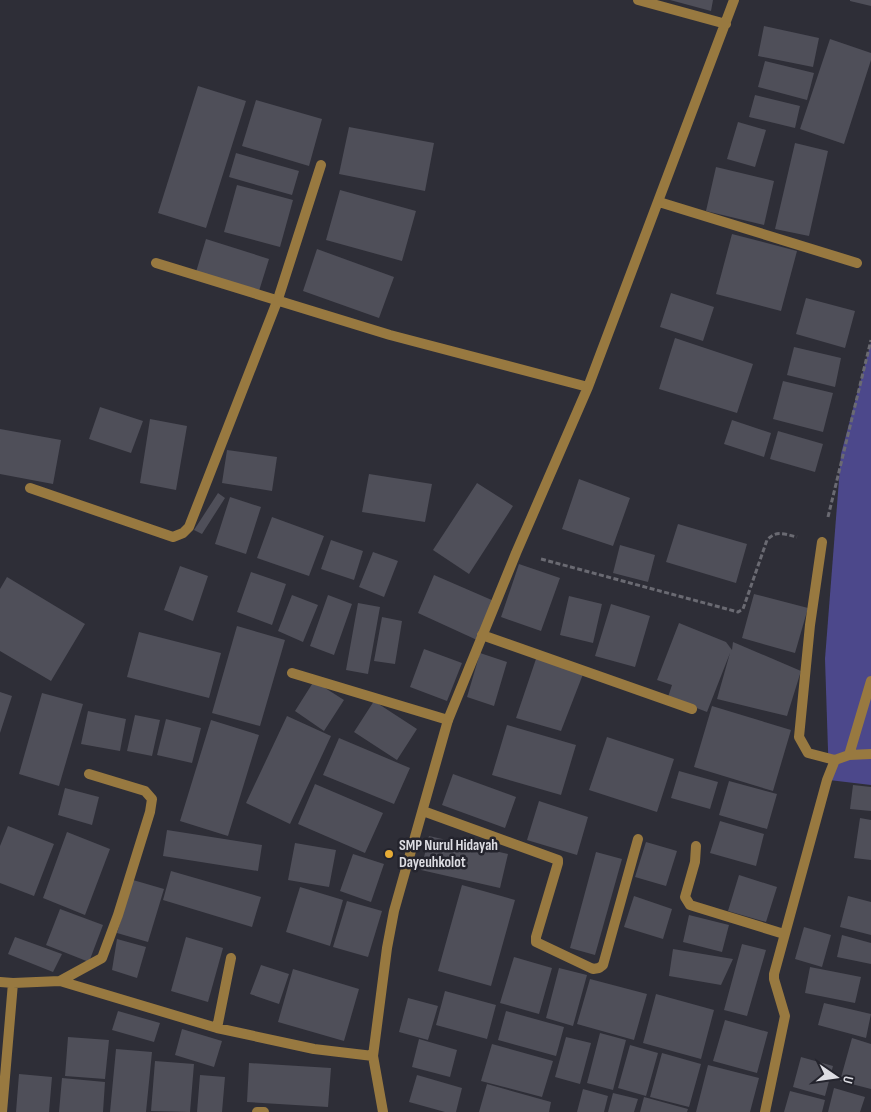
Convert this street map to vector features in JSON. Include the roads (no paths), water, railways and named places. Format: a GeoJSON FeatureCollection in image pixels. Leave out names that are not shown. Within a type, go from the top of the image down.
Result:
{"type":"FeatureCollection","features":[{"type":"Feature","properties":{"kind":"street"},"geometry":{"type":"LineString","coordinates":[[638,0],[726,24]]}},
{"type":"Feature","properties":{"kind":"street"},"geometry":{"type":"LineString","coordinates":[[383,1112],[373,1056],[394,911],[448,720],[516,553],[588,387],[734,0]]}},
{"type":"Feature","properties":{"kind":"street"},"geometry":{"type":"LineString","coordinates":[[30,488],[173,537],[183,533],[189,527],[278,300],[321,165]]}},
{"type":"Feature","properties":{"kind":"street"},"geometry":{"type":"LineString","coordinates":[[659,202],[857,263]]}},
{"type":"Feature","properties":{"kind":"street"},"geometry":{"type":"LineString","coordinates":[[156,263],[390,335],[588,387]]}},
{"type":"Feature","properties":{"kind":"street"},"geometry":{"type":"LineString","coordinates":[[822,542],[810,625],[799,737],[808,753],[835,760],[849,755],[871,754]]}},
{"type":"Feature","properties":{"kind":"street"},"geometry":{"type":"LineString","coordinates":[[482,635],[692,709]]}},
{"type":"Feature","properties":{"kind":"street"},"geometry":{"type":"LineString","coordinates":[[292,673],[448,720]]}},
{"type":"Feature","properties":{"kind":"street"},"geometry":{"type":"LineString","coordinates":[[849,755],[871,681]]}},
{"type":"Feature","properties":{"kind":"street"},"geometry":{"type":"LineString","coordinates":[[765,1112],[785,1016],[774,979],[784,934],[827,780],[835,760]]}},
{"type":"Feature","properties":{"kind":"street"},"geometry":{"type":"LineString","coordinates":[[60,981],[102,958],[118,915],[147,822],[152,799],[145,792],[89,774]]}},
{"type":"Feature","properties":{"kind":"street"},"geometry":{"type":"LineString","coordinates":[[422,811],[558,860],[536,942],[593,969],[603,965],[638,839]]}},
{"type":"Feature","properties":{"kind":"street"},"geometry":{"type":"LineString","coordinates":[[696,846],[685,897],[690,905],[784,934]]}},
{"type":"Feature","properties":{"kind":"street"},"geometry":{"type":"LineString","coordinates":[[218,1028],[231,958]]}},
{"type":"Feature","properties":{"kind":"street"},"geometry":{"type":"LineString","coordinates":[[0,982],[60,981],[218,1028],[314,1049],[373,1056]]}},
{"type":"Feature","properties":{"kind":"street"},"geometry":{"type":"LineString","coordinates":[[2,1112],[13,983]]}},
{"type":"Feature","properties":{"kind":"street"},"geometry":{"type":"LineString","coordinates":[[257,1112],[264,1112]]}},
{"type":"Feature","properties":{"kind":"place","name":"SMP Nurul Hidayah Dayeuhkolot"},"geometry":{"type":"Point","coordinates":[389,854]}}]}
